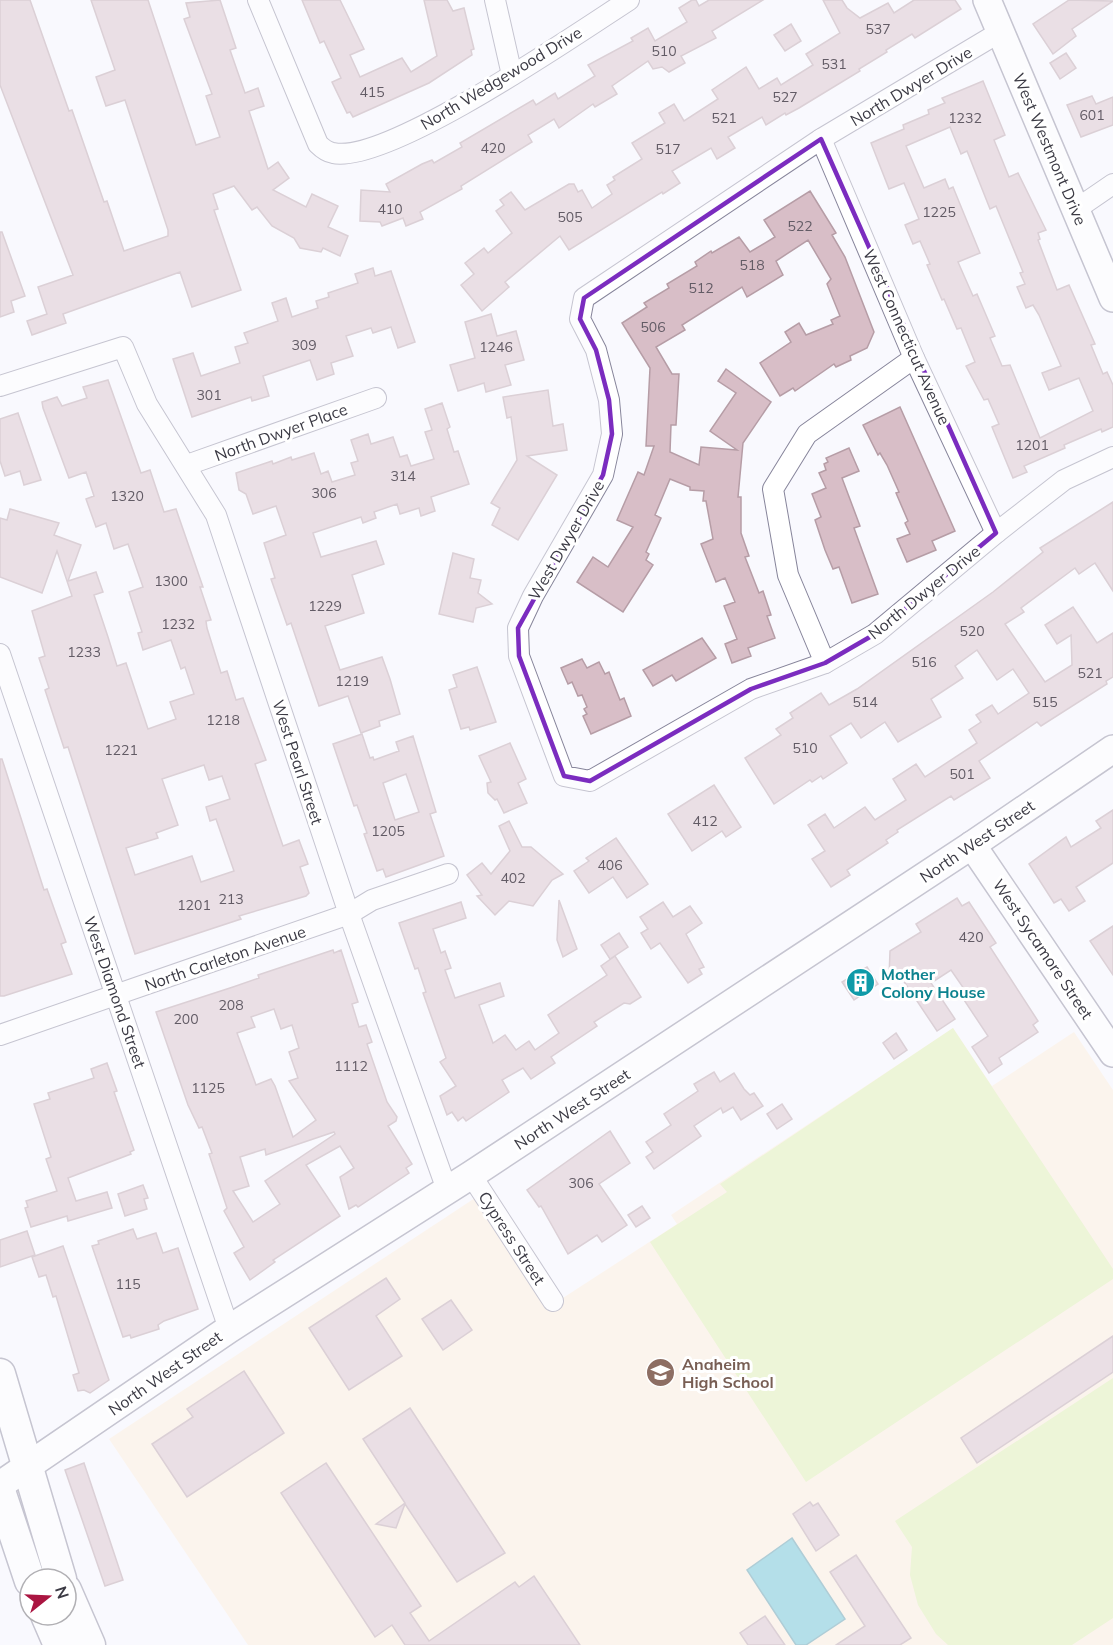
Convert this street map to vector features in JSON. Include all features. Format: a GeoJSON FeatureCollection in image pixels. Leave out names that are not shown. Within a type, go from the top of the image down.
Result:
{"type":"FeatureCollection","features":[{"type":"Feature","properties":{"kind":"main road"},"geometry":{"type":"LineString","coordinates":[[0,1374],[58,1567]]}},
{"type":"Feature","properties":{"kind":"main road"},"geometry":{"type":"LineString","coordinates":[[0,1491],[25,1567]]}},
{"type":"Feature","properties":{"kind":"main road"},"geometry":{"type":"LineString","coordinates":[[78,1618],[90,1645]]}},
{"type":"Feature","properties":{"kind":"main road"},"geometry":{"type":"LineString","coordinates":[[51,1627],[59,1645]]}},
{"type":"Feature","properties":{"kind":"street","name":"North Wedgewood Drive"},"geometry":{"type":"LineString","coordinates":[[258,0],[318,144],[333,153],[354,152],[380,144],[442,116],[512,75],[629,0]]}},
{"type":"Feature","properties":{"kind":"street"},"geometry":{"type":"LineString","coordinates":[[495,0],[512,75]]}},
{"type":"Feature","properties":{"kind":"street","name":"West Westmont Drive"},"geometry":{"type":"LineString","coordinates":[[991,2],[1000,32],[1113,298]]}},
{"type":"Feature","properties":{"kind":"street","name":"North Dwyer Drive"},"geometry":{"type":"LineString","coordinates":[[821,139],[1000,32]]}},
{"type":"Feature","properties":{"kind":"street","name":"West Connecticut Avenue"},"geometry":{"type":"LineString","coordinates":[[821,139],[914,358],[996,533]]}},
{"type":"Feature","properties":{"kind":"street","name":"West Dwyer Drive"},"geometry":{"type":"LineString","coordinates":[[564,776],[519,656],[518,628],[533,596],[603,475],[612,434],[609,400],[596,350],[580,319],[584,298],[821,139]]}},
{"type":"Feature","properties":{"kind":"street"},"geometry":{"type":"LineString","coordinates":[[1076,210],[1113,184]]}},
{"type":"Feature","properties":{"kind":"street","name":"West Pearl Street"},"geometry":{"type":"LineString","coordinates":[[0,386],[123,347],[147,404],[216,515],[349,914],[447,1190]]}},
{"type":"Feature","properties":{"kind":"street"},"geometry":{"type":"LineString","coordinates":[[825,663],[788,575],[773,489],[807,434],[914,358]]}},
{"type":"Feature","properties":{"kind":"street","name":"North Dwyer Place"},"geometry":{"type":"LineString","coordinates":[[187,465],[376,398]]}},
{"type":"Feature","properties":{"kind":"street","name":"North Dwyer Drive"},"geometry":{"type":"LineString","coordinates":[[564,776],[590,781],[751,689],[825,663],[875,634],[996,533],[1064,480],[1113,457]]}},
{"type":"Feature","properties":{"kind":"street","name":"West Diamond Street"},"geometry":{"type":"LineString","coordinates":[[0,654],[229,1329]]}},
{"type":"Feature","properties":{"kind":"street","name":"North West Street"},"geometry":{"type":"LineString","coordinates":[[0,1485],[229,1329],[471,1175],[972,845],[1113,749]]}},
{"type":"Feature","properties":{"kind":"street","name":"West Sycamore Street"},"geometry":{"type":"LineString","coordinates":[[972,845],[1113,1053]]}},
{"type":"Feature","properties":{"kind":"street","name":"North Carleton Avenue"},"geometry":{"type":"LineString","coordinates":[[0,1035],[117,997],[349,914],[372,900],[448,874]]}},
{"type":"Feature","properties":{"kind":"street","name":"Cypress Street"},"geometry":{"type":"LineString","coordinates":[[471,1175],[553,1301]]}},
{"type":"Feature","properties":{"kind":"highlighted area"},"geometry":{"type":"Polygon","coordinates":[[[821,139],[996,533],[875,634],[825,663],[751,689],[590,781],[564,776],[519,656],[518,628],[603,475],[612,434],[609,400],[596,350],[580,319],[584,298],[821,139]]]}},
{"type":"Feature","properties":{"kind":"shaded area","name":"Anaheim High School"},"geometry":{"type":"Polygon","coordinates":[[[953,1028],[992,1086],[1074,1032],[1113,1090],[1113,1645],[248,1645],[109,1439],[475,1198],[549,1307],[677,1224],[671,1215],[953,1028]]]}},
{"type":"Feature","properties":{"kind":"green space"},"geometry":{"type":"Polygon","coordinates":[[[953,1028],[1113,1269],[1113,1279],[806,1482],[650,1242],[727,1192],[720,1184],[953,1028]]]}},
{"type":"Feature","properties":{"kind":"green space"},"geometry":{"type":"Polygon","coordinates":[[[1113,1378],[1113,1618],[1072,1645],[948,1645],[936,1634],[918,1605],[910,1575],[912,1547],[895,1521],[1113,1378]]]}},
{"type":"Feature","properties":{"kind":"water"},"geometry":{"type":"Polygon","coordinates":[[[792,1538],[845,1619],[806,1645],[796,1645],[747,1570],[792,1538]]]}},
{"type":"Feature","properties":{"kind":"building"},"geometry":{"type":"Polygon","coordinates":[[[0,0],[30,0],[69,111],[72,110],[104,202],[107,201],[124,251],[168,236],[168,230],[125,100],[106,106],[96,77],[115,70],[91,0],[148,0],[196,145],[220,137],[206,96],[212,94],[184,19],[190,17],[186,3],[220,0],[236,48],[230,50],[245,93],[258,88],[264,106],[249,111],[268,169],[278,162],[289,178],[273,190],[306,207],[312,194],[338,206],[328,227],[348,236],[340,256],[323,248],[321,252],[300,248],[294,238],[272,226],[257,207],[252,210],[234,186],[213,194],[218,209],[214,210],[241,290],[192,307],[180,272],[63,314],[66,323],[32,335],[27,321],[47,314],[38,287],[73,275],[0,85],[0,0]]]}},
{"type":"Feature","properties":{"kind":"building"},"geometry":{"type":"Polygon","coordinates":[[[302,0],[340,0],[364,49],[350,55],[360,77],[402,58],[411,72],[437,56],[424,0],[447,0],[453,11],[464,8],[474,49],[471,50],[472,55],[429,83],[353,117],[350,112],[347,113],[332,82],[341,78],[324,41],[320,43],[302,0]]]}},
{"type":"Feature","properties":{"kind":"building"},"geometry":{"type":"Polygon","coordinates":[[[696,0],[699,6],[709,0],[763,0],[712,31],[716,38],[681,56],[685,63],[669,72],[662,67],[653,69],[648,61],[612,86],[617,94],[595,107],[593,104],[559,128],[554,119],[528,135],[532,142],[461,186],[462,189],[420,212],[423,219],[406,226],[403,218],[382,226],[380,222],[360,221],[361,190],[390,192],[386,184],[422,164],[432,160],[434,163],[462,147],[460,143],[533,100],[536,105],[555,93],[558,99],[595,76],[588,65],[633,41],[631,38],[648,28],[655,41],[687,22],[679,8],[696,0]]]}},
{"type":"Feature","properties":{"kind":"building"},"geometry":{"type":"Polygon","coordinates":[[[823,0],[842,0],[847,8],[860,18],[888,3],[894,13],[914,0],[955,0],[961,9],[915,38],[912,34],[859,69],[860,71],[799,108],[786,115],[785,113],[766,125],[762,117],[728,137],[735,148],[717,159],[711,148],[672,171],[680,183],[569,250],[560,236],[505,282],[509,287],[482,311],[461,285],[474,274],[465,263],[484,248],[488,253],[512,233],[496,211],[504,205],[500,200],[511,192],[525,210],[569,184],[574,184],[578,192],[582,190],[592,208],[612,194],[607,185],[615,180],[613,177],[642,159],[632,143],[665,123],[659,113],[674,104],[684,121],[718,99],[712,90],[746,67],[759,89],[777,78],[781,85],[813,65],[806,54],[840,33],[823,0]]]}},
{"type":"Feature","properties":{"kind":"building"},"geometry":{"type":"Polygon","coordinates":[[[1069,0],[1113,1],[1072,29],[1076,36],[1053,54],[1033,24],[1069,0]]]}},
{"type":"Feature","properties":{"kind":"building"},"geometry":{"type":"Polygon","coordinates":[[[791,24],[801,41],[785,51],[774,35],[791,24]]]}},
{"type":"Feature","properties":{"kind":"building"},"geometry":{"type":"Polygon","coordinates":[[[1066,53],[1076,68],[1060,79],[1050,63],[1066,53]]]}},
{"type":"Feature","properties":{"kind":"building"},"geometry":{"type":"Polygon","coordinates":[[[983,81],[1005,135],[994,140],[1009,177],[1018,173],[1046,230],[1038,233],[1040,239],[1038,240],[1057,290],[1069,285],[1095,344],[1091,345],[1103,374],[1107,372],[1113,385],[1113,427],[1102,432],[1101,429],[1064,445],[1065,448],[1024,466],[1027,472],[1013,478],[992,427],[999,424],[988,399],[984,400],[966,366],[975,362],[961,328],[957,329],[944,299],[942,300],[927,265],[930,264],[920,241],[913,244],[905,225],[919,219],[904,183],[889,189],[871,143],[904,129],[903,125],[929,114],[928,110],[945,103],[942,98],[983,81]],[[950,127],[906,146],[924,188],[945,179],[949,189],[953,187],[980,253],[958,262],[973,296],[977,294],[995,336],[990,338],[1002,366],[1010,365],[1040,438],[1093,411],[1079,378],[1049,390],[1042,373],[1061,366],[1039,315],[1033,305],[1026,308],[1017,287],[1025,284],[1020,273],[1023,272],[996,206],[990,209],[967,151],[961,154],[950,127]]]}},
{"type":"Feature","properties":{"kind":"building"},"geometry":{"type":"Polygon","coordinates":[[[1092,96],[1096,104],[1113,97],[1113,125],[1081,137],[1067,105],[1092,96]]]}},
{"type":"Feature","properties":{"kind":"building"},"geometry":{"type":"Polygon","coordinates":[[[810,191],[836,233],[832,235],[845,257],[874,332],[867,348],[850,356],[851,360],[836,367],[834,364],[795,391],[793,388],[780,396],[760,363],[791,342],[785,332],[799,323],[806,335],[833,324],[831,320],[840,316],[827,284],[831,279],[808,240],[776,261],[783,275],[747,297],[742,287],[682,325],[685,330],[656,347],[672,374],[679,374],[676,425],[671,425],[670,452],[699,465],[701,447],[737,450],[710,431],[736,393],[718,381],[726,369],[771,402],[743,443],[738,497],[741,497],[741,533],[749,556],[745,557],[759,593],[763,591],[771,615],[767,616],[775,638],[748,648],[751,656],[732,663],[725,644],[737,639],[724,606],[735,602],[725,578],[716,582],[701,544],[713,539],[706,501],[703,501],[704,491],[690,490],[690,487],[670,479],[655,515],[661,518],[646,552],[649,554],[646,560],[653,565],[623,612],[577,582],[593,557],[608,567],[633,527],[617,520],[638,472],[644,475],[654,446],[646,446],[650,368],[622,323],[647,307],[644,303],[669,288],[667,284],[697,266],[695,262],[711,251],[712,253],[739,237],[750,252],[775,237],[764,220],[810,191]]]}},
{"type":"Feature","properties":{"kind":"building"},"geometry":{"type":"Polygon","coordinates":[[[0,232],[2,232],[25,296],[11,301],[14,312],[0,317],[0,232]]]}},
{"type":"Feature","properties":{"kind":"building"},"geometry":{"type":"Polygon","coordinates":[[[373,268],[375,276],[391,271],[415,342],[398,348],[391,327],[373,333],[371,328],[346,336],[353,356],[331,363],[334,374],[317,380],[310,360],[263,376],[269,396],[252,401],[251,397],[192,417],[173,359],[193,353],[201,376],[240,363],[235,347],[248,343],[244,333],[278,321],[272,303],[286,298],[292,317],[318,308],[316,301],[329,297],[328,293],[358,283],[355,274],[373,268]]]}},
{"type":"Feature","properties":{"kind":"building"},"geometry":{"type":"Polygon","coordinates":[[[491,314],[497,336],[516,331],[524,360],[505,365],[511,385],[486,392],[484,383],[458,391],[450,365],[475,358],[465,322],[491,314]]]}},
{"type":"Feature","properties":{"kind":"building"},"geometry":{"type":"Polygon","coordinates":[[[108,380],[141,473],[150,470],[164,512],[176,509],[203,587],[200,587],[211,620],[206,621],[207,628],[221,673],[227,671],[236,700],[243,698],[266,760],[255,764],[283,846],[299,840],[308,864],[300,867],[309,893],[306,896],[239,916],[241,919],[135,954],[68,747],[64,748],[45,690],[49,688],[39,658],[45,656],[32,611],[72,596],[57,551],[42,593],[0,577],[0,518],[7,520],[10,509],[59,523],[54,535],[81,545],[68,581],[96,572],[103,592],[94,595],[117,666],[126,663],[148,729],[176,719],[170,702],[194,694],[185,667],[181,669],[171,640],[143,650],[138,633],[142,632],[129,592],[143,587],[128,544],[114,549],[106,523],[96,527],[86,499],[94,496],[86,472],[69,478],[43,408],[42,402],[57,397],[62,406],[87,398],[83,387],[108,380]],[[204,765],[162,779],[178,825],[156,833],[158,838],[126,848],[135,875],[192,856],[201,882],[234,871],[216,819],[210,821],[206,807],[230,799],[222,776],[209,780],[204,765]]]}},
{"type":"Feature","properties":{"kind":"building"},"geometry":{"type":"Polygon","coordinates":[[[548,390],[553,426],[563,424],[567,450],[527,456],[557,475],[518,540],[492,525],[500,508],[491,503],[517,460],[511,417],[507,418],[503,397],[548,390]]]}},
{"type":"Feature","properties":{"kind":"building"},"geometry":{"type":"Polygon","coordinates":[[[442,403],[450,427],[447,429],[454,452],[458,451],[469,484],[431,497],[435,511],[421,516],[419,508],[400,514],[397,504],[374,512],[376,518],[363,523],[361,517],[313,533],[321,557],[376,541],[384,564],[352,575],[364,613],[325,626],[340,670],[382,657],[390,679],[400,714],[379,721],[380,726],[361,733],[348,696],[319,706],[291,623],[287,625],[271,579],[275,578],[264,543],[286,535],[276,506],[253,514],[246,494],[239,490],[236,473],[272,461],[273,464],[291,457],[292,460],[314,453],[321,474],[328,471],[332,482],[355,475],[351,463],[358,461],[351,440],[368,434],[371,444],[393,437],[400,457],[407,455],[411,466],[434,459],[425,432],[432,430],[425,409],[442,403]]]}},
{"type":"Feature","properties":{"kind":"building"},"geometry":{"type":"Polygon","coordinates":[[[900,407],[955,531],[932,541],[936,550],[907,562],[897,539],[910,534],[905,523],[908,521],[896,493],[899,492],[887,465],[880,453],[878,455],[863,425],[900,407]]]}},
{"type":"Feature","properties":{"kind":"building"},"geometry":{"type":"Polygon","coordinates":[[[18,413],[41,480],[24,485],[20,471],[5,476],[0,461],[0,419],[18,413]]]}},
{"type":"Feature","properties":{"kind":"building"},"geometry":{"type":"Polygon","coordinates":[[[849,448],[859,471],[842,478],[860,526],[854,528],[878,594],[852,603],[839,567],[833,569],[825,550],[815,520],[821,517],[812,494],[826,488],[819,473],[826,470],[824,464],[828,462],[826,458],[849,448]]]}},
{"type":"Feature","properties":{"kind":"building"},"geometry":{"type":"Polygon","coordinates":[[[1113,502],[1113,591],[1095,563],[1079,574],[1075,568],[1021,608],[1024,612],[1005,624],[1045,682],[1072,665],[1071,635],[1057,644],[1045,625],[1073,607],[1097,643],[1113,633],[1113,677],[1106,681],[1107,684],[1041,726],[1037,722],[979,761],[990,778],[954,800],[951,796],[897,830],[898,832],[886,840],[888,843],[847,870],[850,875],[831,887],[812,859],[825,851],[808,825],[825,814],[834,828],[865,807],[875,820],[906,800],[893,779],[916,764],[925,777],[977,743],[969,730],[981,722],[976,715],[992,705],[998,714],[1029,693],[1013,669],[997,680],[977,650],[955,666],[963,678],[931,699],[941,717],[898,742],[885,722],[861,738],[851,723],[830,736],[847,763],[823,779],[821,776],[812,782],[810,780],[774,804],[745,758],[781,735],[776,729],[793,718],[790,713],[821,693],[829,705],[857,689],[993,592],[1043,552],[1040,548],[1113,502]]]}},
{"type":"Feature","properties":{"kind":"building"},"geometry":{"type":"Polygon","coordinates":[[[453,553],[474,559],[470,578],[481,580],[478,593],[492,604],[476,608],[473,622],[439,614],[453,553]]]}},
{"type":"Feature","properties":{"kind":"building"},"geometry":{"type":"Polygon","coordinates":[[[702,638],[716,658],[676,681],[672,675],[653,686],[643,670],[702,638]]]}},
{"type":"Feature","properties":{"kind":"building"},"geometry":{"type":"Polygon","coordinates":[[[582,659],[587,668],[599,662],[605,674],[609,672],[620,700],[624,698],[631,716],[591,734],[583,716],[587,714],[584,709],[587,707],[582,695],[578,696],[572,682],[568,684],[561,668],[582,659]]]}},
{"type":"Feature","properties":{"kind":"building"},"geometry":{"type":"Polygon","coordinates":[[[477,667],[496,722],[470,730],[469,727],[461,729],[449,690],[457,687],[453,675],[477,667]]]}},
{"type":"Feature","properties":{"kind":"building"},"geometry":{"type":"Polygon","coordinates":[[[362,734],[370,758],[373,757],[374,760],[399,751],[396,742],[413,736],[436,812],[430,814],[444,856],[386,877],[383,869],[377,871],[364,834],[367,833],[357,805],[354,806],[333,744],[362,734]],[[406,774],[383,783],[395,820],[419,812],[406,774]]]}},
{"type":"Feature","properties":{"kind":"building"},"geometry":{"type":"Polygon","coordinates":[[[510,743],[526,779],[518,783],[527,803],[504,813],[497,799],[495,800],[488,793],[487,783],[491,782],[479,756],[510,743]]]}},
{"type":"Feature","properties":{"kind":"building"},"geometry":{"type":"Polygon","coordinates":[[[0,759],[2,759],[44,890],[47,889],[66,942],[61,944],[72,974],[4,996],[0,996],[0,759]]]}},
{"type":"Feature","properties":{"kind":"building"},"geometry":{"type":"Polygon","coordinates":[[[714,785],[741,827],[726,837],[722,831],[692,851],[668,814],[714,785]]]}},
{"type":"Feature","properties":{"kind":"building"},"geometry":{"type":"Polygon","coordinates":[[[1113,810],[1113,863],[1076,887],[1085,901],[1069,911],[1061,899],[1054,903],[1029,864],[1066,837],[1071,847],[1101,828],[1096,821],[1113,810]]]}},
{"type":"Feature","properties":{"kind":"building"},"geometry":{"type":"Polygon","coordinates":[[[509,821],[522,847],[531,847],[563,874],[552,880],[533,906],[509,901],[495,915],[477,896],[482,895],[467,875],[482,863],[491,874],[510,851],[499,826],[509,821]]]}},
{"type":"Feature","properties":{"kind":"building"},"geometry":{"type":"Polygon","coordinates":[[[616,838],[648,884],[627,898],[613,877],[589,893],[574,871],[589,861],[586,858],[616,838]]]}},
{"type":"Feature","properties":{"kind":"building"},"geometry":{"type":"Polygon","coordinates":[[[957,898],[962,906],[969,902],[996,943],[990,947],[1038,1021],[1033,1025],[1038,1032],[999,1058],[1002,1064],[989,1073],[972,1047],[988,1036],[964,1000],[969,996],[951,970],[931,983],[955,1019],[937,1031],[897,971],[889,977],[890,951],[921,932],[916,924],[957,898]]]}},
{"type":"Feature","properties":{"kind":"building"},"geometry":{"type":"Polygon","coordinates":[[[559,900],[577,949],[563,957],[557,940],[559,900]]]}},
{"type":"Feature","properties":{"kind":"building"},"geometry":{"type":"Polygon","coordinates":[[[461,902],[466,918],[433,929],[441,953],[445,951],[451,968],[445,970],[455,998],[500,983],[504,996],[479,1005],[493,1043],[505,1035],[516,1050],[529,1041],[535,1050],[559,1033],[548,1015],[607,975],[601,966],[615,956],[641,997],[630,1004],[624,1003],[594,1022],[597,1026],[551,1057],[555,1063],[531,1079],[523,1068],[502,1080],[509,1092],[466,1121],[463,1117],[458,1121],[452,1112],[447,1115],[440,1096],[456,1086],[440,1062],[446,1058],[423,993],[426,992],[418,968],[415,969],[399,923],[461,902]]]}},
{"type":"Feature","properties":{"kind":"building"},"geometry":{"type":"Polygon","coordinates":[[[663,902],[673,917],[690,906],[702,923],[686,934],[704,967],[699,969],[702,974],[688,983],[660,943],[651,949],[641,933],[648,929],[640,917],[663,902]]]}},
{"type":"Feature","properties":{"kind":"building"},"geometry":{"type":"Polygon","coordinates":[[[1113,926],[1113,975],[1090,941],[1113,926]]]}},
{"type":"Feature","properties":{"kind":"building"},"geometry":{"type":"Polygon","coordinates":[[[619,933],[628,947],[610,959],[601,945],[619,933]]]}},
{"type":"Feature","properties":{"kind":"building"},"geometry":{"type":"Polygon","coordinates":[[[333,950],[334,953],[341,950],[358,1002],[352,1004],[359,1027],[366,1025],[372,1042],[367,1044],[387,1102],[397,1117],[396,1121],[388,1126],[412,1164],[406,1168],[409,1173],[358,1207],[356,1205],[349,1209],[340,1177],[354,1168],[340,1146],[306,1165],[340,1216],[273,1260],[275,1262],[250,1280],[234,1253],[244,1247],[224,1211],[227,1208],[209,1154],[212,1153],[202,1127],[199,1128],[188,1105],[156,1012],[259,978],[258,975],[333,950]],[[274,1009],[251,1017],[255,1027],[237,1033],[256,1085],[271,1079],[275,1086],[293,1137],[316,1120],[289,1081],[298,1078],[289,1052],[299,1048],[292,1025],[281,1029],[274,1009]],[[334,1132],[266,1155],[265,1149],[240,1157],[249,1186],[233,1191],[253,1222],[280,1204],[265,1181],[335,1134],[334,1132]]]}},
{"type":"Feature","properties":{"kind":"building","name":"Mother Colony House"},"geometry":{"type":"Polygon","coordinates":[[[867,967],[878,984],[854,1000],[842,982],[867,967]]]}},
{"type":"Feature","properties":{"kind":"building"},"geometry":{"type":"Polygon","coordinates":[[[896,1033],[907,1050],[894,1059],[883,1043],[896,1033]]]}},
{"type":"Feature","properties":{"kind":"building"},"geometry":{"type":"Polygon","coordinates":[[[107,1063],[117,1091],[114,1092],[134,1150],[130,1152],[131,1154],[68,1178],[76,1201],[107,1192],[112,1208],[68,1221],[67,1216],[31,1227],[25,1208],[28,1207],[26,1201],[57,1191],[46,1159],[51,1157],[34,1104],[50,1099],[48,1093],[94,1078],[91,1069],[107,1063]]]}},
{"type":"Feature","properties":{"kind":"building"},"geometry":{"type":"Polygon","coordinates":[[[714,1072],[720,1082],[734,1073],[744,1089],[750,1095],[754,1093],[763,1106],[741,1120],[733,1107],[723,1113],[721,1108],[694,1126],[701,1136],[654,1169],[646,1157],[653,1152],[646,1142],[671,1125],[664,1114],[698,1091],[694,1084],[714,1072]]]}},
{"type":"Feature","properties":{"kind":"building"},"geometry":{"type":"Polygon","coordinates":[[[782,1104],[792,1119],[777,1129],[767,1114],[782,1104]]]}},
{"type":"Feature","properties":{"kind":"building"},"geometry":{"type":"Polygon","coordinates":[[[610,1131],[630,1163],[599,1184],[627,1225],[602,1242],[597,1235],[568,1254],[541,1206],[539,1207],[527,1190],[610,1131]]]}},
{"type":"Feature","properties":{"kind":"building"},"geometry":{"type":"Polygon","coordinates":[[[143,1185],[148,1198],[144,1199],[147,1209],[125,1216],[118,1194],[143,1185]]]}},
{"type":"Feature","properties":{"kind":"building"},"geometry":{"type":"Polygon","coordinates":[[[642,1206],[650,1218],[636,1227],[628,1215],[642,1206]]]}},
{"type":"Feature","properties":{"kind":"building"},"geometry":{"type":"Polygon","coordinates":[[[133,1229],[137,1239],[156,1233],[163,1253],[178,1248],[198,1309],[164,1321],[158,1325],[159,1329],[131,1338],[130,1335],[123,1337],[92,1246],[99,1244],[98,1241],[133,1229]]]}},
{"type":"Feature","properties":{"kind":"building"},"geometry":{"type":"Polygon","coordinates":[[[27,1231],[35,1255],[0,1267],[0,1240],[27,1231]]]}},
{"type":"Feature","properties":{"kind":"building"},"geometry":{"type":"Polygon","coordinates":[[[63,1246],[109,1380],[90,1393],[84,1390],[78,1391],[73,1375],[79,1373],[56,1296],[53,1297],[46,1275],[39,1277],[32,1257],[63,1246]]]}},
{"type":"Feature","properties":{"kind":"building"},"geometry":{"type":"Polygon","coordinates":[[[386,1278],[400,1299],[376,1316],[402,1356],[349,1390],[309,1328],[386,1278]]]}},
{"type":"Feature","properties":{"kind":"building"},"geometry":{"type":"Polygon","coordinates":[[[451,1300],[472,1330],[443,1350],[422,1319],[451,1300]]]}},
{"type":"Feature","properties":{"kind":"building"},"geometry":{"type":"Polygon","coordinates":[[[1113,1336],[1113,1372],[977,1463],[961,1438],[1113,1336]]]}},
{"type":"Feature","properties":{"kind":"building"},"geometry":{"type":"Polygon","coordinates":[[[244,1371],[284,1433],[187,1497],[152,1444],[193,1417],[187,1409],[244,1371]]]}},
{"type":"Feature","properties":{"kind":"building"},"geometry":{"type":"Polygon","coordinates":[[[410,1408],[505,1553],[457,1582],[405,1504],[396,1528],[376,1524],[405,1503],[363,1439],[410,1408]]]}},
{"type":"Feature","properties":{"kind":"building"},"geometry":{"type":"Polygon","coordinates":[[[84,1463],[123,1580],[105,1586],[65,1470],[84,1463]]]}},
{"type":"Feature","properties":{"kind":"building"},"geometry":{"type":"Polygon","coordinates":[[[326,1463],[421,1606],[410,1613],[429,1641],[515,1582],[519,1587],[534,1576],[580,1645],[405,1645],[392,1625],[375,1637],[281,1493],[326,1463]]]}},
{"type":"Feature","properties":{"kind":"building"},"geometry":{"type":"Polygon","coordinates":[[[810,1502],[813,1506],[818,1503],[839,1535],[816,1551],[793,1514],[810,1502]]]}},
{"type":"Feature","properties":{"kind":"building"},"geometry":{"type":"Polygon","coordinates":[[[856,1555],[911,1638],[900,1645],[836,1645],[865,1626],[830,1572],[856,1555]]]}},
{"type":"Feature","properties":{"kind":"building"},"geometry":{"type":"Polygon","coordinates":[[[765,1616],[785,1645],[748,1645],[740,1633],[765,1616]]]}},
{"type":"Feature","properties":{"kind":"place","name":"Mother Colony House"},"geometry":{"type":"Point","coordinates":[860,983]}},
{"type":"Feature","properties":{"kind":"place","name":"Anaheim High School"},"geometry":{"type":"Point","coordinates":[661,1373]}}]}
